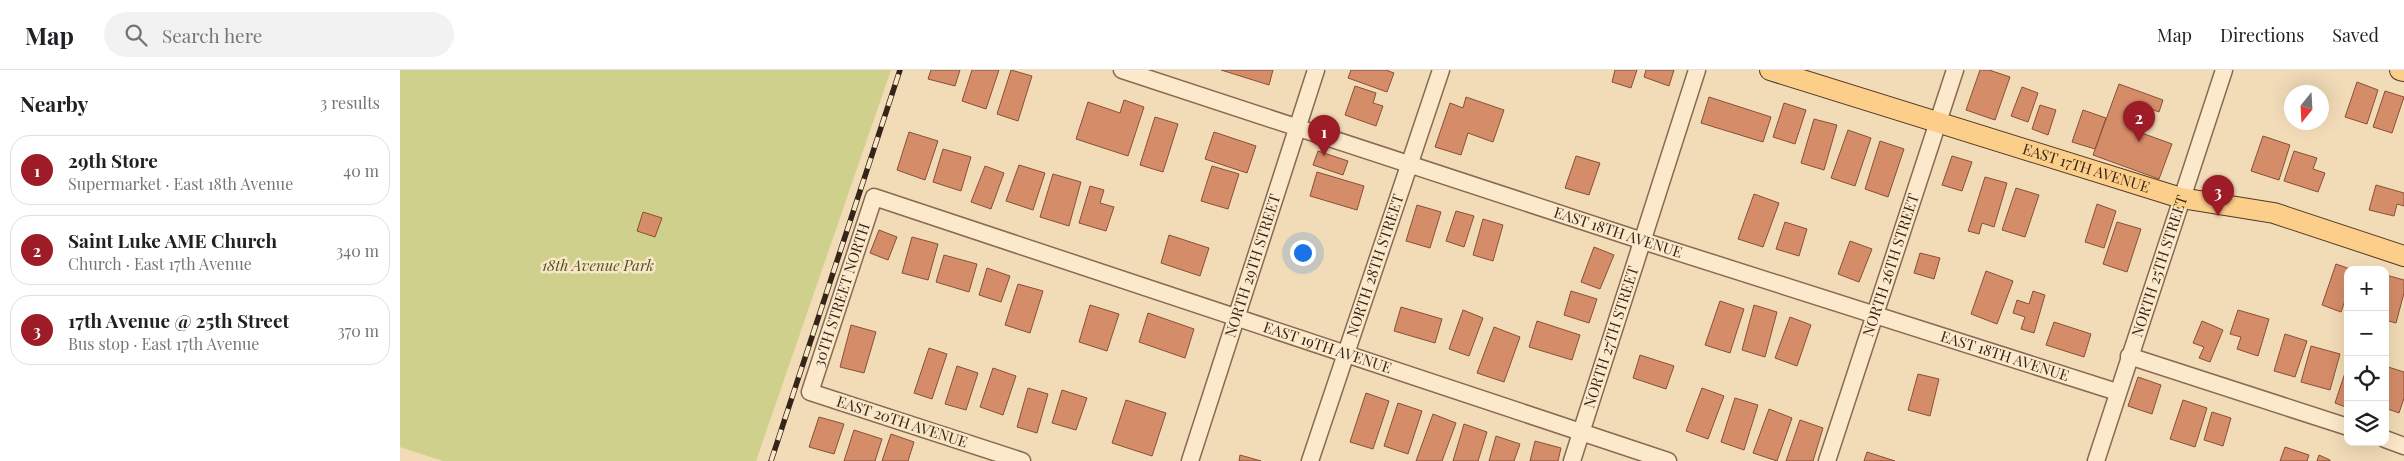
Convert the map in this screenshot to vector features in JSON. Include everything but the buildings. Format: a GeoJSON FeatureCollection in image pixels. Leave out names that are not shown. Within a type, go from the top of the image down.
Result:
{"type":"FeatureCollection","features":[{"type":"Feature","properties":{"kind":"main road","name":"EAST 17TH AVENUE"},"geometry":{"type":"LineString","coordinates":[[1770,70],[2181,198],[2274,214],[2404,256]]}},
{"type":"Feature","properties":{"kind":"main road"},"geometry":{"type":"LineString","coordinates":[[2400,70],[2404,72]]}},
{"type":"Feature","properties":{"kind":"street","name":"EAST 18TH AVENUE"},"geometry":{"type":"LineString","coordinates":[[1122,70],[1873,316],[2117,392]]}},
{"type":"Feature","properties":{"kind":"street","name":"NORTH 29TH STREET"},"geometry":{"type":"LineString","coordinates":[[1190,461],[1316,70]]}},
{"type":"Feature","properties":{"kind":"street","name":"NORTH 28TH STREET"},"geometry":{"type":"LineString","coordinates":[[1310,461],[1441,70]]}},
{"type":"Feature","properties":{"kind":"street","name":"NORTH 27TH STREET"},"geometry":{"type":"LineString","coordinates":[[1572,461],[1697,70]]}},
{"type":"Feature","properties":{"kind":"street","name":"NORTH 26TH STREET"},"geometry":{"type":"LineString","coordinates":[[1828,461],[1873,316],[1955,70]]}},
{"type":"Feature","properties":{"kind":"street","name":"NORTH 25TH STREET"},"geometry":{"type":"LineString","coordinates":[[2096,461],[2117,392],[2224,70]]}},
{"type":"Feature","properties":{"kind":"street","name":"EAST 19TH AVENUE"},"geometry":{"type":"LineString","coordinates":[[874,197],[1236,319],[1668,461]]}},
{"type":"Feature","properties":{"kind":"street","name":"30TH STREET NORTH"},"geometry":{"type":"LineString","coordinates":[[810,392],[874,197]]}},
{"type":"Feature","properties":{"kind":"street"},"geometry":{"type":"LineString","coordinates":[[2129,356],[2344,426]]}},
{"type":"Feature","properties":{"kind":"street","name":"EAST 20TH AVENUE"},"geometry":{"type":"LineString","coordinates":[[810,392],[1022,461]]}},
{"type":"Feature","properties":{"kind":"street"},"geometry":{"type":"LineString","coordinates":[[2389,440],[2404,446]]}},
{"type":"Feature","properties":{"kind":"green space","name":"18th Avenue Park"},"geometry":{"type":"Polygon","coordinates":[[[400,70],[891,70],[756,461],[443,461],[400,447],[400,70]]]}},
{"type":"Feature","properties":{"kind":"railway"},"geometry":{"type":"LineString","coordinates":[[771,461],[900,70]]}},
{"type":"Feature","properties":{"kind":"place","name":"Saint Luke AME Church"},"geometry":{"type":"Point","coordinates":[2139,142]}},
{"type":"Feature","properties":{"kind":"place","name":"29th Store"},"geometry":{"type":"Point","coordinates":[1324,156]}},
{"type":"Feature","properties":{"kind":"place","name":"17th Avenue @ 25th Street"},"geometry":{"type":"Point","coordinates":[2218,216]}}]}
